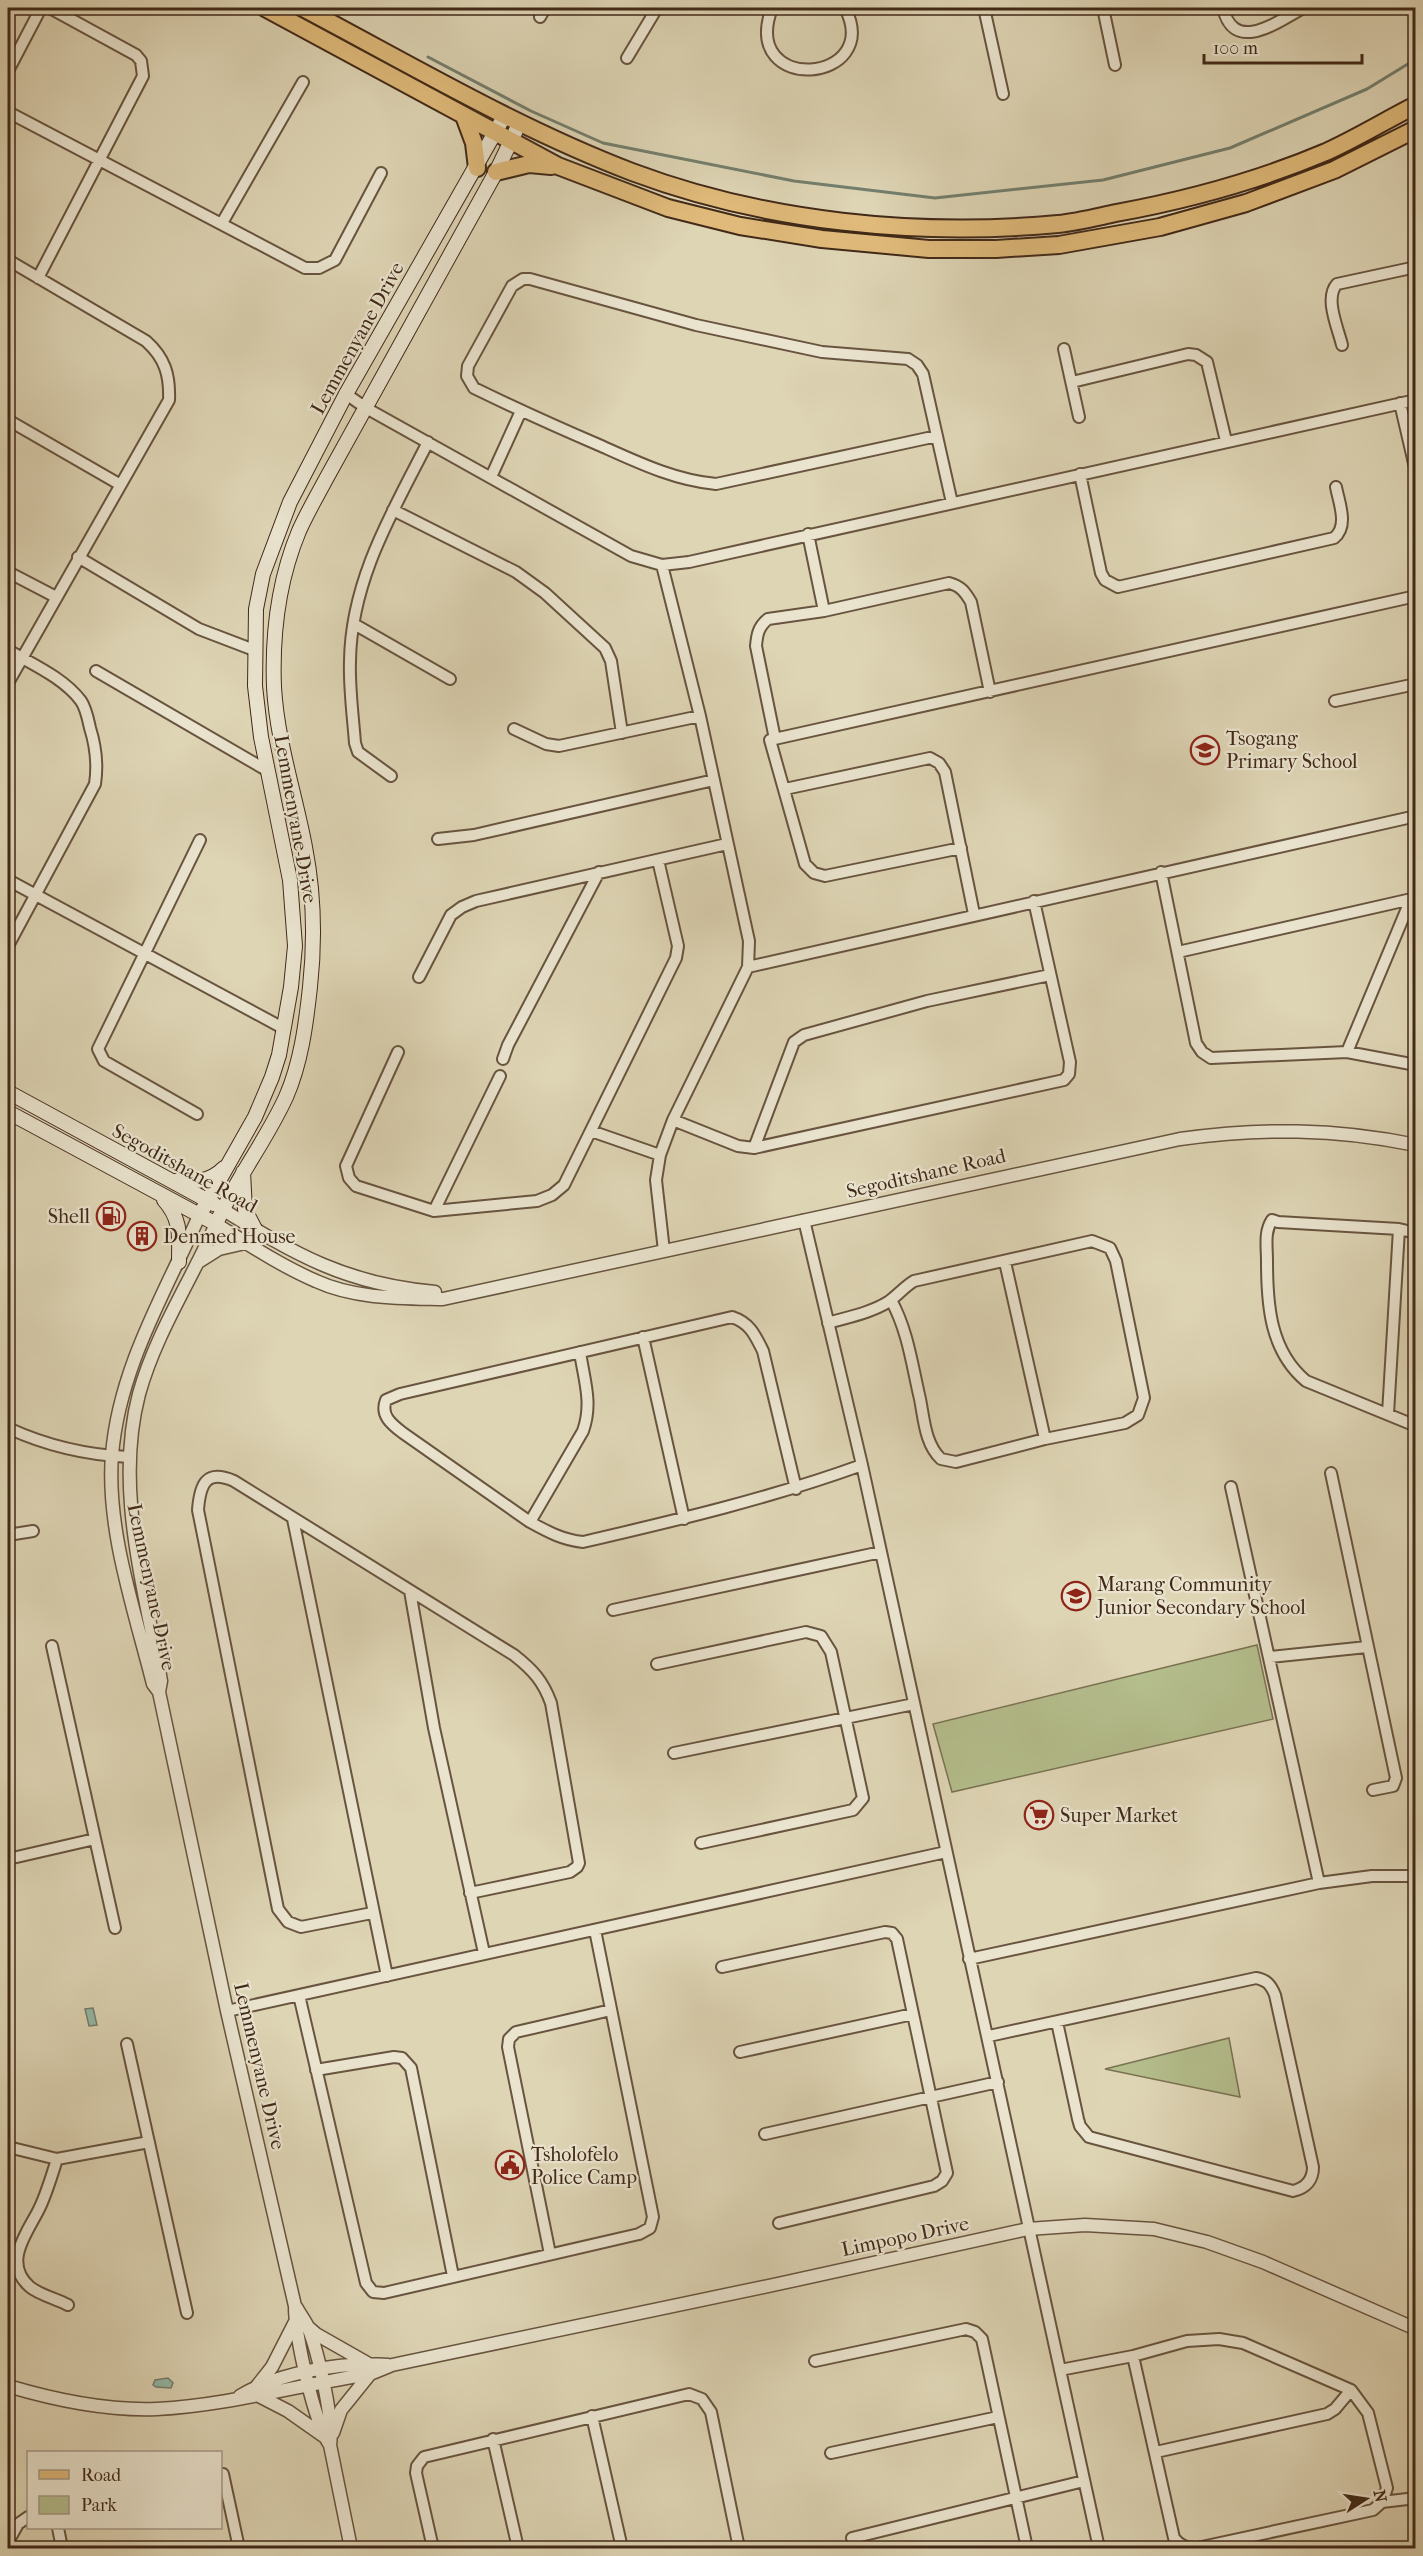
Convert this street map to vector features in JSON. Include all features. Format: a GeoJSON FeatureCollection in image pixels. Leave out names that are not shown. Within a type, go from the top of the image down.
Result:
{"type":"FeatureCollection","features":[{"type":"Feature","properties":{"kind":"main road"},"geometry":{"type":"LineString","coordinates":[[265,8],[558,166],[668,208],[740,226],[822,239],[929,249],[996,249],[1059,244],[1160,227],[1221,210],[1334,170],[1416,129]]}},
{"type":"Feature","properties":{"kind":"main road"},"geometry":{"type":"LineString","coordinates":[[303,8],[513,119],[631,171],[664,183],[743,204],[823,219],[880,225],[959,228],[1061,224],[1153,207],[1209,192],[1327,152],[1416,105]]}},
{"type":"Feature","properties":{"kind":"main road"},"geometry":{"type":"LineString","coordinates":[[464,116],[474,144],[477,168]]}},
{"type":"Feature","properties":{"kind":"main road","name":"Lemmenyane Drive"},"geometry":{"type":"LineString","coordinates":[[199,1216],[255,1117],[272,1077],[279,1055],[291,987],[294,946],[290,880],[257,713],[254,650],[256,609],[263,574],[290,502],[346,394],[477,168],[494,132],[513,119]]}},
{"type":"Feature","properties":{"kind":"main road","name":"Lemmenyane Drive"},"geometry":{"type":"LineString","coordinates":[[216,1224],[243,1170],[286,1098],[300,1054],[310,985],[313,914],[310,882],[305,846],[287,769],[274,688],[278,610],[289,560],[300,530],[496,172],[510,140],[513,119]]}},
{"type":"Feature","properties":{"kind":"main road"},"geometry":{"type":"LineString","coordinates":[[496,172],[529,164],[558,166]]}},
{"type":"Feature","properties":{"kind":"main road","name":"Segoditshane Road"},"geometry":{"type":"LineString","coordinates":[[8,1092],[222,1209]]}},
{"type":"Feature","properties":{"kind":"main road","name":"Segoditshane Road"},"geometry":{"type":"LineString","coordinates":[[8,1112],[162,1197],[216,1224]]}},
{"type":"Feature","properties":{"kind":"main road"},"geometry":{"type":"LineString","coordinates":[[170,1181],[207,1180],[216,1176],[229,1162]]}},
{"type":"Feature","properties":{"kind":"main road"},"geometry":{"type":"LineString","coordinates":[[243,1170],[245,1210],[255,1229]]}},
{"type":"Feature","properties":{"kind":"main road"},"geometry":{"type":"LineString","coordinates":[[162,1197],[173,1210],[179,1223],[179,1262]]}},
{"type":"Feature","properties":{"kind":"street"},"geometry":{"type":"LineString","coordinates":[[8,71],[41,8]]}},
{"type":"Feature","properties":{"kind":"street"},"geometry":{"type":"LineString","coordinates":[[38,278],[143,76],[141,61],[136,55],[50,8]]}},
{"type":"Feature","properties":{"kind":"street"},"geometry":{"type":"LineString","coordinates":[[627,58],[657,8]]}},
{"type":"Feature","properties":{"kind":"street"},"geometry":{"type":"LineString","coordinates":[[772,8],[767,20],[767,34],[771,48],[779,59],[791,67],[804,71],[825,68],[842,56],[849,44],[852,30],[850,16],[845,8]]}},
{"type":"Feature","properties":{"kind":"street"},"geometry":{"type":"LineString","coordinates":[[984,8],[1003,94]]}},
{"type":"Feature","properties":{"kind":"street"},"geometry":{"type":"LineString","coordinates":[[1103,8],[1115,65]]}},
{"type":"Feature","properties":{"kind":"street"},"geometry":{"type":"LineString","coordinates":[[1223,8],[1230,22],[1239,30],[1251,33],[1260,32],[1304,8]]}},
{"type":"Feature","properties":{"kind":"street"},"geometry":{"type":"LineString","coordinates":[[222,223],[303,82]]}},
{"type":"Feature","properties":{"kind":"street"},"geometry":{"type":"LineString","coordinates":[[8,112],[305,268],[319,268],[335,260],[381,173]]}},
{"type":"Feature","properties":{"kind":"street"},"geometry":{"type":"LineString","coordinates":[[8,260],[146,341],[163,359],[169,377],[169,400],[119,484],[8,683]]}},
{"type":"Feature","properties":{"kind":"street"},"geometry":{"type":"LineString","coordinates":[[1342,345],[1331,298],[1332,289],[1337,284],[1416,267]]}},
{"type":"Feature","properties":{"kind":"street"},"geometry":{"type":"LineString","coordinates":[[937,436],[716,484],[680,478],[521,411],[474,388],[467,376],[468,366],[512,286],[523,279],[696,325],[822,352],[908,359],[917,365],[923,374],[937,436],[952,503]]}},
{"type":"Feature","properties":{"kind":"street"},"geometry":{"type":"LineString","coordinates":[[1064,349],[1079,417]]}},
{"type":"Feature","properties":{"kind":"street"},"geometry":{"type":"LineString","coordinates":[[1072,382],[1188,354],[1196,355],[1207,362],[1226,441]]}},
{"type":"Feature","properties":{"kind":"street"},"geometry":{"type":"LineString","coordinates":[[346,394],[366,408],[631,556],[662,565],[689,562],[1416,400]]}},
{"type":"Feature","properties":{"kind":"street"},"geometry":{"type":"LineString","coordinates":[[1400,403],[1416,472]]}},
{"type":"Feature","properties":{"kind":"street"},"geometry":{"type":"LineString","coordinates":[[491,477],[521,411]]}},
{"type":"Feature","properties":{"kind":"street"},"geometry":{"type":"LineString","coordinates":[[8,420],[119,484]]}},
{"type":"Feature","properties":{"kind":"street"},"geometry":{"type":"LineString","coordinates":[[391,776],[358,752],[355,743],[350,660],[360,591],[374,549],[428,442]]}},
{"type":"Feature","properties":{"kind":"street"},"geometry":{"type":"LineString","coordinates":[[1080,474],[1101,573],[1105,580],[1118,587],[1334,538],[1339,534],[1342,520],[1336,487]]}},
{"type":"Feature","properties":{"kind":"street"},"geometry":{"type":"LineString","coordinates":[[393,510],[516,572],[545,593],[605,648],[611,661],[622,733]]}},
{"type":"Feature","properties":{"kind":"street"},"geometry":{"type":"LineString","coordinates":[[807,534],[824,611]]}},
{"type":"Feature","properties":{"kind":"street"},"geometry":{"type":"LineString","coordinates":[[78,557],[199,629],[254,650]]}},
{"type":"Feature","properties":{"kind":"street"},"geometry":{"type":"LineString","coordinates":[[662,565],[700,716],[749,941],[748,967],[673,1119],[660,1155],[656,1180],[664,1251]]}},
{"type":"Feature","properties":{"kind":"street"},"geometry":{"type":"LineString","coordinates":[[8,572],[56,597]]}},
{"type":"Feature","properties":{"kind":"street"},"geometry":{"type":"LineString","coordinates":[[775,739],[756,646],[762,624],[768,619],[824,611],[949,583],[957,585],[963,589],[971,602],[990,692]]}},
{"type":"Feature","properties":{"kind":"street"},"geometry":{"type":"LineString","coordinates":[[961,848],[825,876],[814,873],[805,864],[770,740],[1416,596]]}},
{"type":"Feature","properties":{"kind":"street"},"geometry":{"type":"LineString","coordinates":[[354,624],[450,679]]}},
{"type":"Feature","properties":{"kind":"street"},"geometry":{"type":"LineString","coordinates":[[8,650],[51,675],[72,691],[82,703],[92,734],[97,761],[95,784],[8,946]]}},
{"type":"Feature","properties":{"kind":"street"},"geometry":{"type":"LineString","coordinates":[[96,671],[268,771]]}},
{"type":"Feature","properties":{"kind":"street"},"geometry":{"type":"LineString","coordinates":[[1335,701],[1416,684]]}},
{"type":"Feature","properties":{"kind":"street"},"geometry":{"type":"LineString","coordinates":[[514,729],[546,744],[558,746],[700,716]]}},
{"type":"Feature","properties":{"kind":"street"},"geometry":{"type":"LineString","coordinates":[[785,789],[930,758],[939,763],[945,772],[974,914]]}},
{"type":"Feature","properties":{"kind":"street"},"geometry":{"type":"LineString","coordinates":[[438,839],[474,835],[714,780]]}},
{"type":"Feature","properties":{"kind":"street"},"geometry":{"type":"LineString","coordinates":[[748,967],[974,914],[1416,816]]}},
{"type":"Feature","properties":{"kind":"street"},"geometry":{"type":"LineString","coordinates":[[197,1114],[104,1061],[99,1053],[99,1044],[200,840]]}},
{"type":"Feature","properties":{"kind":"street"},"geometry":{"type":"LineString","coordinates":[[419,977],[451,915],[462,906],[599,872],[728,844]]}},
{"type":"Feature","properties":{"kind":"street"},"geometry":{"type":"LineString","coordinates":[[398,1052],[346,1166],[349,1178],[356,1186],[434,1211],[537,1201],[552,1195],[564,1185],[676,958],[678,946],[658,860]]}},
{"type":"Feature","properties":{"kind":"street"},"geometry":{"type":"LineString","coordinates":[[503,1059],[508,1045],[599,872]]}},
{"type":"Feature","properties":{"kind":"street"},"geometry":{"type":"LineString","coordinates":[[1161,872],[1196,1044],[1202,1053],[1211,1058],[1347,1052],[1416,1065]]}},
{"type":"Feature","properties":{"kind":"street"},"geometry":{"type":"LineString","coordinates":[[8,880],[283,1029]]}},
{"type":"Feature","properties":{"kind":"street"},"geometry":{"type":"LineString","coordinates":[[1178,952],[1413,899]]}},
{"type":"Feature","properties":{"kind":"street"},"geometry":{"type":"LineString","coordinates":[[1347,1052],[1413,899]]}},
{"type":"Feature","properties":{"kind":"street"},"geometry":{"type":"LineString","coordinates":[[673,1119],[738,1146],[754,1148],[1064,1080],[1069,1074],[1070,1062],[1034,901]]}},
{"type":"Feature","properties":{"kind":"street"},"geometry":{"type":"LineString","coordinates":[[754,1148],[794,1042],[804,1035],[927,1001],[1050,975]]}},
{"type":"Feature","properties":{"kind":"street"},"geometry":{"type":"LineString","coordinates":[[434,1211],[500,1076]]}},
{"type":"Feature","properties":{"kind":"street","name":"Segoditshane Road"},"geometry":{"type":"LineString","coordinates":[[216,1224],[245,1243],[316,1282],[388,1298],[443,1299],[539,1280],[1129,1148],[1213,1134],[1290,1130],[1344,1132],[1416,1145]]}},
{"type":"Feature","properties":{"kind":"street"},"geometry":{"type":"LineString","coordinates":[[591,1131],[660,1155]]}},
{"type":"Feature","properties":{"kind":"street","name":"Segoditshane Road"},"geometry":{"type":"LineString","coordinates":[[222,1209],[307,1259],[362,1280],[411,1290],[443,1292],[450,1296]]}},
{"type":"Feature","properties":{"kind":"street","name":"Lemmenyane Drive"},"geometry":{"type":"LineString","coordinates":[[159,1692],[153,1684],[117,1534],[112,1456],[123,1394],[131,1366],[150,1319],[199,1216]]}},
{"type":"Feature","properties":{"kind":"street"},"geometry":{"type":"LineString","coordinates":[[804,1220],[862,1465],[969,1959],[989,2036],[1028,2229],[1099,2548]]}},
{"type":"Feature","properties":{"kind":"street"},"geometry":{"type":"LineString","coordinates":[[1416,1233],[1399,1229],[1272,1220],[1266,1232],[1267,1300],[1273,1328],[1283,1356],[1293,1370],[1306,1381],[1416,1426]]}},
{"type":"Feature","properties":{"kind":"street","name":"Lemmenyane Drive"},"geometry":{"type":"LineString","coordinates":[[216,1224],[164,1327],[146,1374],[139,1396],[129,1457],[129,1492],[134,1534],[161,1681],[159,1692],[227,2011],[296,2306]]}},
{"type":"Feature","properties":{"kind":"street"},"geometry":{"type":"LineString","coordinates":[[1388,1414],[1399,1229]]}},
{"type":"Feature","properties":{"kind":"street"},"geometry":{"type":"LineString","coordinates":[[828,1323],[877,1308],[914,1281],[1092,1241],[1110,1248],[1116,1261],[1144,1398],[1142,1408],[1138,1415],[1125,1423],[1045,1439],[956,1462],[941,1459],[930,1445],[907,1340],[901,1318],[891,1300]]}},
{"type":"Feature","properties":{"kind":"street"},"geometry":{"type":"LineString","coordinates":[[197,1263],[219,1249],[245,1243]]}},
{"type":"Feature","properties":{"kind":"street"},"geometry":{"type":"LineString","coordinates":[[1005,1262],[1045,1439]]}},
{"type":"Feature","properties":{"kind":"street"},"geometry":{"type":"LineString","coordinates":[[796,1489],[763,1351],[754,1333],[744,1321],[732,1317],[400,1394],[386,1400],[384,1406],[385,1414],[392,1425],[403,1433],[530,1522],[551,1534],[571,1541],[583,1542],[684,1519],[796,1489],[862,1465]]}},
{"type":"Feature","properties":{"kind":"street"},"geometry":{"type":"LineString","coordinates":[[643,1337],[684,1519]]}},
{"type":"Feature","properties":{"kind":"street"},"geometry":{"type":"LineString","coordinates":[[530,1522],[583,1431],[587,1419],[589,1407],[580,1352]]}},
{"type":"Feature","properties":{"kind":"street"},"geometry":{"type":"LineString","coordinates":[[8,1428],[35,1441],[64,1449],[129,1457]]}},
{"type":"Feature","properties":{"kind":"street"},"geometry":{"type":"LineString","coordinates":[[1331,1473],[1396,1778],[1393,1786],[1373,1791]]}},
{"type":"Feature","properties":{"kind":"street"},"geometry":{"type":"LineString","coordinates":[[372,1913],[301,1927],[288,1922],[278,1909],[200,1521],[199,1495],[202,1486],[211,1477],[221,1476],[514,1655],[532,1669],[543,1683],[551,1703],[580,1858],[577,1867],[570,1872],[470,1893]]}},
{"type":"Feature","properties":{"kind":"street"},"geometry":{"type":"LineString","coordinates":[[1231,1487],[1319,1883]]}},
{"type":"Feature","properties":{"kind":"street"},"geometry":{"type":"LineString","coordinates":[[293,1519],[372,1913],[387,1976]]}},
{"type":"Feature","properties":{"kind":"street"},"geometry":{"type":"LineString","coordinates":[[8,1535],[33,1531]]}},
{"type":"Feature","properties":{"kind":"street"},"geometry":{"type":"LineString","coordinates":[[613,1610],[881,1552]]}},
{"type":"Feature","properties":{"kind":"street"},"geometry":{"type":"LineString","coordinates":[[410,1592],[434,1728],[484,1953]]}},
{"type":"Feature","properties":{"kind":"street"},"geometry":{"type":"LineString","coordinates":[[657,1664],[806,1632],[821,1636],[831,1652],[863,1798],[856,1808],[701,1843]]}},
{"type":"Feature","properties":{"kind":"street"},"geometry":{"type":"LineString","coordinates":[[52,1646],[115,1928]]}},
{"type":"Feature","properties":{"kind":"street"},"geometry":{"type":"LineString","coordinates":[[1270,1658],[1367,1647]]}},
{"type":"Feature","properties":{"kind":"street"},"geometry":{"type":"LineString","coordinates":[[674,1754],[914,1704]]}},
{"type":"Feature","properties":{"kind":"street"},"geometry":{"type":"LineString","coordinates":[[8,1859],[95,1839]]}},
{"type":"Feature","properties":{"kind":"street"},"geometry":{"type":"LineString","coordinates":[[227,2011],[946,1851]]}},
{"type":"Feature","properties":{"kind":"street"},"geometry":{"type":"LineString","coordinates":[[969,1959],[1319,1883],[1372,1876],[1415,1876],[1416,1882]]}},
{"type":"Feature","properties":{"kind":"street"},"geometry":{"type":"LineString","coordinates":[[299,1995],[369,2288],[373,2292],[384,2293],[639,2234],[650,2228],[652,2223],[595,1930]]}},
{"type":"Feature","properties":{"kind":"street"},"geometry":{"type":"LineString","coordinates":[[722,1968],[885,1932],[897,1939],[947,2173],[942,2181],[934,2186],[779,2223]]}},
{"type":"Feature","properties":{"kind":"street"},"geometry":{"type":"LineString","coordinates":[[989,2036],[1256,1978],[1268,1983],[1275,1995],[1311,2157],[1313,2171],[1311,2180],[1305,2186],[1293,2191],[1089,2137],[1080,2126],[1078,2119],[1057,2022]]}},
{"type":"Feature","properties":{"kind":"street"},"geometry":{"type":"LineString","coordinates":[[550,2254],[508,2047],[509,2038],[516,2032],[611,2010]]}},
{"type":"Feature","properties":{"kind":"street"},"geometry":{"type":"LineString","coordinates":[[740,2052],[913,2014]]}},
{"type":"Feature","properties":{"kind":"street"},"geometry":{"type":"LineString","coordinates":[[127,2044],[187,2313]]}},
{"type":"Feature","properties":{"kind":"street"},"geometry":{"type":"LineString","coordinates":[[316,2070],[394,2057],[402,2058],[411,2068],[453,2276]]}},
{"type":"Feature","properties":{"kind":"street"},"geometry":{"type":"LineString","coordinates":[[765,2134],[998,2082]]}},
{"type":"Feature","properties":{"kind":"street"},"geometry":{"type":"LineString","coordinates":[[8,2147],[57,2159],[149,2142]]}},
{"type":"Feature","properties":{"kind":"street"},"geometry":{"type":"LineString","coordinates":[[57,2159],[40,2209],[25,2233],[17,2256],[21,2271],[30,2286],[68,2305]]}},
{"type":"Feature","properties":{"kind":"street","name":"Limpopo Drive"},"geometry":{"type":"LineString","coordinates":[[8,2386],[73,2403],[125,2408],[155,2409],[210,2404],[321,2375],[392,2365],[1028,2229],[1085,2225],[1154,2229],[1207,2242],[1263,2262],[1416,2329]]}},
{"type":"Feature","properties":{"kind":"street"},"geometry":{"type":"LineString","coordinates":[[296,2306],[295,2322],[308,2378],[329,2439]]}},
{"type":"Feature","properties":{"kind":"street"},"geometry":{"type":"LineString","coordinates":[[296,2306],[308,2327],[321,2375],[329,2439],[351,2548]]}},
{"type":"Feature","properties":{"kind":"street"},"geometry":{"type":"LineString","coordinates":[[295,2322],[257,2391],[329,2439]]}},
{"type":"Feature","properties":{"kind":"street"},"geometry":{"type":"LineString","coordinates":[[308,2327],[368,2368],[341,2410],[329,2439]]}},
{"type":"Feature","properties":{"kind":"street"},"geometry":{"type":"LineString","coordinates":[[816,2361],[971,2330],[982,2339],[1027,2548]]}},
{"type":"Feature","properties":{"kind":"street"},"geometry":{"type":"LineString","coordinates":[[1060,2370],[1133,2356],[1200,2339],[1243,2343],[1351,2390],[1368,2414],[1387,2488],[1382,2502],[1373,2510],[1197,2548],[1178,2544],[1174,2538],[1133,2356]]}},
{"type":"Feature","properties":{"kind":"street"},"geometry":{"type":"LineString","coordinates":[[1156,2452],[1327,2414],[1335,2409],[1351,2390]]}},
{"type":"Feature","properties":{"kind":"street"},"geometry":{"type":"LineString","coordinates":[[433,2548],[416,2473],[417,2466],[430,2454],[689,2394],[702,2399],[711,2412],[739,2548]]}},
{"type":"Feature","properties":{"kind":"street"},"geometry":{"type":"LineString","coordinates":[[592,2416],[622,2548]]}},
{"type":"Feature","properties":{"kind":"street"},"geometry":{"type":"LineString","coordinates":[[831,2453],[998,2417]]}},
{"type":"Feature","properties":{"kind":"street"},"geometry":{"type":"LineString","coordinates":[[493,2439],[518,2548]]}},
{"type":"Feature","properties":{"kind":"street"},"geometry":{"type":"LineString","coordinates":[[223,2474],[239,2548]]}},
{"type":"Feature","properties":{"kind":"street"},"geometry":{"type":"LineString","coordinates":[[852,2538],[1084,2481]]}},
{"type":"Feature","properties":{"kind":"street"},"geometry":{"type":"LineString","coordinates":[[1382,2502],[1416,2498]]}},
{"type":"Feature","properties":{"kind":"street"},"geometry":{"type":"LineString","coordinates":[[8,2542],[18,2524],[27,2518]]}},
{"type":"Feature","properties":{"kind":"street"},"geometry":{"type":"LineString","coordinates":[[58,2529],[62,2548]]}},
{"type":"Feature","properties":{"kind":"green space"},"geometry":{"type":"Polygon","coordinates":[[[1257,1645],[1273,1719],[952,1792],[933,1724],[1257,1645]]]}},
{"type":"Feature","properties":{"kind":"green space"},"geometry":{"type":"Polygon","coordinates":[[[1229,2038],[1240,2097],[1105,2069],[1229,2038]]]}},
{"type":"Feature","properties":{"kind":"shaded area"},"geometry":{"type":"Polygon","coordinates":[[[93,2008],[97,2025],[89,2026],[85,2009],[93,2008]]]}},
{"type":"Feature","properties":{"kind":"shaded area"},"geometry":{"type":"Polygon","coordinates":[[[168,2378],[173,2383],[171,2388],[153,2385],[155,2380],[168,2378]]]}},
{"type":"Feature","properties":{"kind":"waterway"},"geometry":{"type":"LineString","coordinates":[[428,57],[531,111],[603,143],[794,181],[935,198],[1103,180],[1230,148],[1367,89],[1416,59]]}},
{"type":"Feature","properties":{"kind":"place","name":"Tsogang Primary School"},"geometry":{"type":"Point","coordinates":[1205,750]}},
{"type":"Feature","properties":{"kind":"place","name":"Shell"},"geometry":{"type":"Point","coordinates":[111,1216]}},
{"type":"Feature","properties":{"kind":"place","name":"Denmed House"},"geometry":{"type":"Point","coordinates":[142,1236]}},
{"type":"Feature","properties":{"kind":"place","name":"Marang Community Junior Secondary School"},"geometry":{"type":"Point","coordinates":[1076,1596]}},
{"type":"Feature","properties":{"kind":"place","name":"Super Market"},"geometry":{"type":"Point","coordinates":[1039,1815]}},
{"type":"Feature","properties":{"kind":"place","name":"Tsholofelo Police Camp"},"geometry":{"type":"Point","coordinates":[510,2165]}}]}
